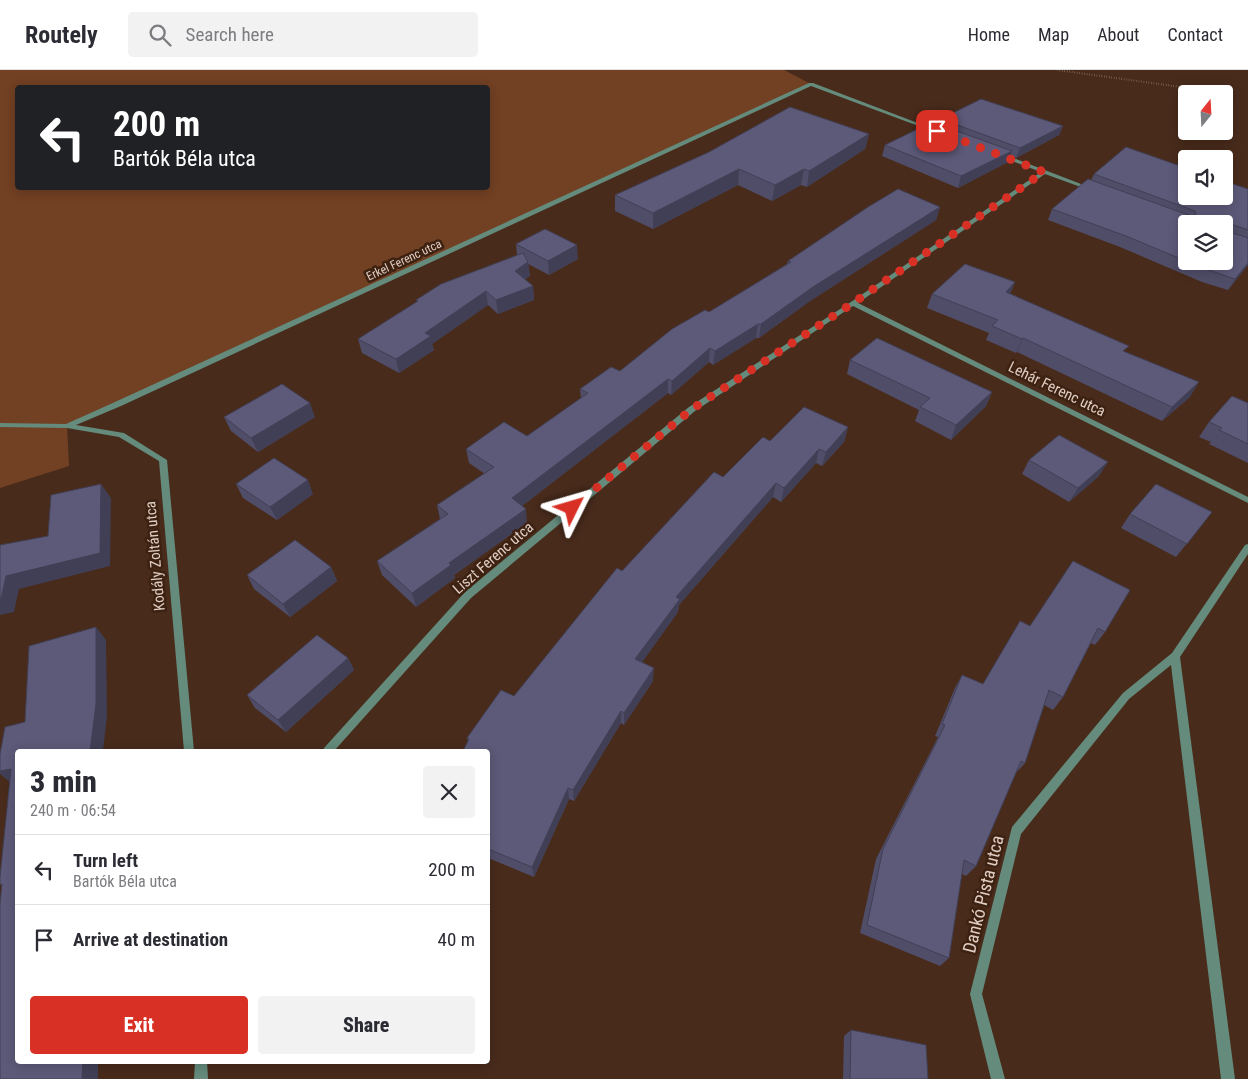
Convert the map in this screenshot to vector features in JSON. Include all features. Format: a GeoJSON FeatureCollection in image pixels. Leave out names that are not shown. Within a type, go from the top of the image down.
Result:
{"type":"FeatureCollection","features":[{"type":"Feature","properties":{"kind":"street"},"geometry":{"type":"LineString","coordinates":[[811,84],[942,133]]}},
{"type":"Feature","properties":{"kind":"street","name":"Erkel Ferenc utca"},"geometry":{"type":"LineString","coordinates":[[0,425],[67,426],[811,84]]}},
{"type":"Feature","properties":{"kind":"street"},"geometry":{"type":"LineString","coordinates":[[988,150],[1098,191]]}},
{"type":"Feature","properties":{"kind":"street","name":"Liszt Ferenc utca"},"geometry":{"type":"LineString","coordinates":[[330,749],[468,595],[692,409],[853,303],[1044,172]]}},
{"type":"Feature","properties":{"kind":"street","name":"Lehár Ferenc utca"},"geometry":{"type":"LineString","coordinates":[[853,303],[1248,500]]}},
{"type":"Feature","properties":{"kind":"street","name":"Kodály Zoltán utca"},"geometry":{"type":"LineString","coordinates":[[67,426],[121,435],[162,460],[189,749]]}},
{"type":"Feature","properties":{"kind":"street","name":"Dankó Pista utca"},"geometry":{"type":"LineString","coordinates":[[998,1079],[976,994],[1016,831],[1126,696],[1175,656],[1248,547]]}},
{"type":"Feature","properties":{"kind":"street"},"geometry":{"type":"LineString","coordinates":[[1175,656],[1228,1079]]}},
{"type":"Feature","properties":{"kind":"street"},"geometry":{"type":"LineString","coordinates":[[201,1064],[201,1079]]}},
{"type":"Feature","properties":{"kind":"path"},"geometry":{"type":"LineString","coordinates":[[1057,70],[1178,87]]}},
{"type":"Feature","properties":{"kind":"shaded area"},"geometry":{"type":"Polygon","coordinates":[[[0,70],[784,70],[811,84],[67,426],[69,466],[0,488],[0,70]]]}},
{"type":"Feature","properties":{"kind":"building"},"geometry":{"type":"Polygon","coordinates":[[[981,99],[1063,126],[1020,148],[941,119],[981,99]]]}},
{"type":"Feature","properties":{"kind":"building"},"geometry":{"type":"Polygon","coordinates":[[[790,107],[869,134],[809,171],[804,169],[775,185],[739,169],[653,213],[615,195],[709,152],[790,107]]]}},
{"type":"Feature","properties":{"kind":"building"},"geometry":{"type":"Polygon","coordinates":[[[932,122],[1012,151],[961,176],[885,145],[932,122]]]}},
{"type":"Feature","properties":{"kind":"building"},"geometry":{"type":"Polygon","coordinates":[[[1126,147],[1178,165],[1178,205],[1094,174],[1126,147]]]}},
{"type":"Feature","properties":{"kind":"building"},"geometry":{"type":"Polygon","coordinates":[[[1088,179],[1188,215],[1178,215],[1178,258],[1052,209],[1088,179]]]}},
{"type":"Feature","properties":{"kind":"building"},"geometry":{"type":"Polygon","coordinates":[[[1233,184],[1248,189],[1248,230],[1233,225],[1233,215],[1195,215],[1195,211],[1179,205],[1233,205],[1233,184]]]}},
{"type":"Feature","properties":{"kind":"building"},"geometry":{"type":"Polygon","coordinates":[[[898,189],[940,207],[813,287],[761,324],[758,324],[715,351],[710,348],[672,381],[668,379],[512,498],[526,509],[449,563],[451,565],[412,593],[377,561],[448,514],[437,505],[494,467],[466,449],[504,422],[527,436],[588,393],[580,389],[611,367],[620,371],[672,329],[705,310],[709,312],[791,262],[788,261],[898,189]]]}},
{"type":"Feature","properties":{"kind":"building"},"geometry":{"type":"Polygon","coordinates":[[[545,229],[577,245],[548,261],[516,244],[545,229]]]}},
{"type":"Feature","properties":{"kind":"building"},"geometry":{"type":"Polygon","coordinates":[[[1233,233],[1248,238],[1248,263],[1235,279],[1209,270],[1233,270],[1233,233]]]}},
{"type":"Feature","properties":{"kind":"building"},"geometry":{"type":"Polygon","coordinates":[[[523,253],[528,262],[515,271],[533,286],[496,300],[486,291],[425,333],[431,336],[396,359],[358,339],[441,284],[523,253]]]}},
{"type":"Feature","properties":{"kind":"building"},"geometry":{"type":"Polygon","coordinates":[[[965,264],[1015,282],[1006,292],[1129,346],[1123,351],[1199,382],[1172,407],[1023,338],[992,326],[998,320],[932,294],[965,264]]]}},
{"type":"Feature","properties":{"kind":"building"},"geometry":{"type":"Polygon","coordinates":[[[877,338],[992,392],[956,425],[920,407],[930,398],[850,360],[877,338]]]}},
{"type":"Feature","properties":{"kind":"building"},"geometry":{"type":"Polygon","coordinates":[[[282,384],[310,403],[251,438],[224,417],[282,384]]]}},
{"type":"Feature","properties":{"kind":"building"},"geometry":{"type":"Polygon","coordinates":[[[1232,396],[1248,403],[1248,444],[1219,430],[1222,428],[1209,422],[1232,396]]]}},
{"type":"Feature","properties":{"kind":"building"},"geometry":{"type":"Polygon","coordinates":[[[804,407],[848,427],[826,452],[819,449],[784,488],[776,483],[676,597],[680,599],[635,659],[654,668],[624,713],[621,711],[573,790],[568,788],[532,867],[490,850],[490,749],[464,749],[469,739],[467,738],[501,690],[514,696],[617,568],[622,571],[714,472],[723,477],[763,437],[770,441],[804,407]]]}},
{"type":"Feature","properties":{"kind":"building"},"geometry":{"type":"Polygon","coordinates":[[[1059,435],[1108,462],[1078,488],[1029,460],[1059,435]]]}},
{"type":"Feature","properties":{"kind":"building"},"geometry":{"type":"Polygon","coordinates":[[[274,458],[308,480],[270,507],[236,484],[274,458]]]}},
{"type":"Feature","properties":{"kind":"building"},"geometry":{"type":"Polygon","coordinates":[[[101,484],[100,553],[6,576],[0,599],[0,545],[48,536],[51,495],[101,484]]]}},
{"type":"Feature","properties":{"kind":"building"},"geometry":{"type":"Polygon","coordinates":[[[1156,484],[1212,512],[1187,544],[1130,514],[1156,484]]]}},
{"type":"Feature","properties":{"kind":"building"},"geometry":{"type":"Polygon","coordinates":[[[295,540],[331,567],[283,604],[247,575],[295,540]]]}},
{"type":"Feature","properties":{"kind":"building"},"geometry":{"type":"Polygon","coordinates":[[[1073,561],[1130,590],[1105,632],[1098,628],[1063,697],[1049,690],[1025,763],[1021,761],[976,866],[964,860],[949,958],[867,925],[883,849],[945,725],[942,724],[962,675],[983,684],[1020,621],[1030,626],[1073,561]]]}},
{"type":"Feature","properties":{"kind":"building"},"geometry":{"type":"Polygon","coordinates":[[[96,627],[96,704],[90,749],[15,749],[15,1064],[83,1064],[82,1079],[0,1079],[0,904],[2,884],[0,885],[0,877],[11,769],[0,771],[0,754],[5,727],[25,722],[29,646],[96,627]]]}},
{"type":"Feature","properties":{"kind":"building"},"geometry":{"type":"Polygon","coordinates":[[[317,635],[348,658],[278,720],[247,695],[317,635]]]}},
{"type":"Feature","properties":{"kind":"building"},"geometry":{"type":"Polygon","coordinates":[[[851,1030],[926,1045],[928,1079],[850,1079],[851,1030]]]}},
{"type":"Feature","properties":{"kind":"route"},"geometry":{"type":"LineString","coordinates":[[572,508],[692,409],[853,303],[1044,172],[937,131]]}}]}
